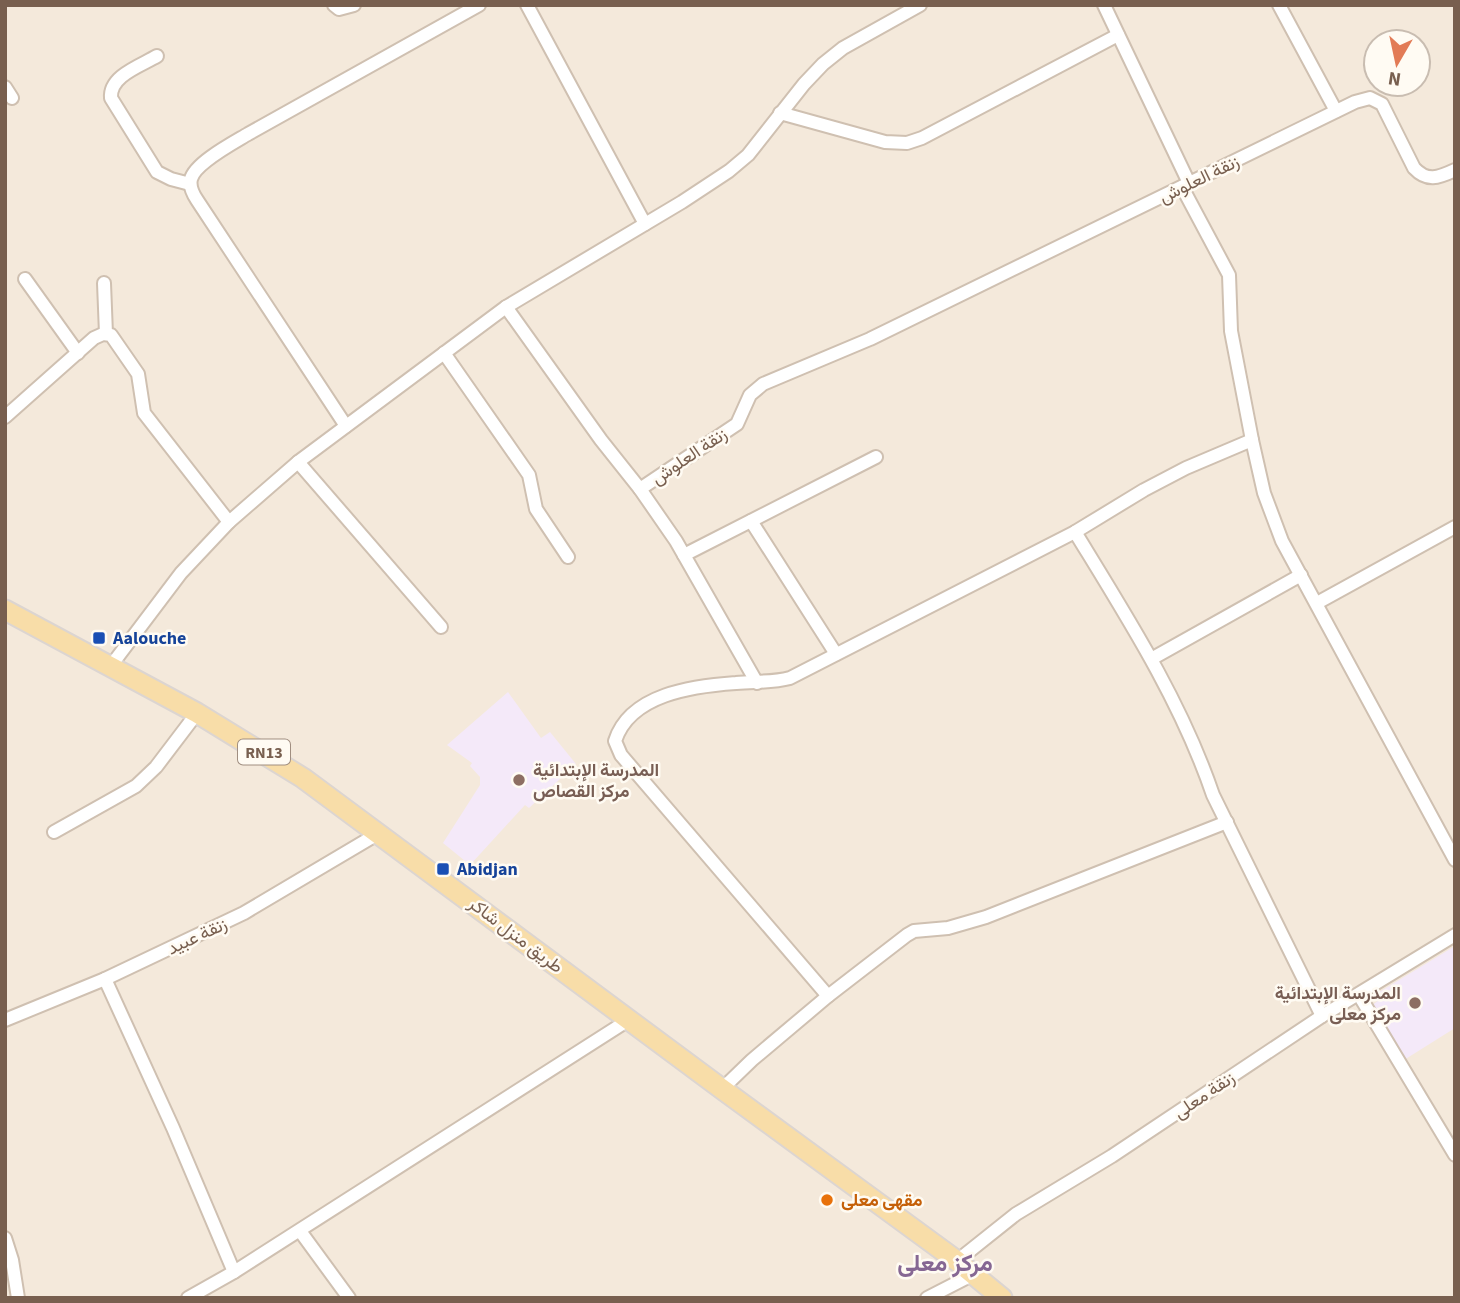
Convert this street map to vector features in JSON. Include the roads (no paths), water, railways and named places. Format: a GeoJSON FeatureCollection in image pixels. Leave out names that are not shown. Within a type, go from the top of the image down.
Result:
{"type":"FeatureCollection","features":[{"type":"Feature","properties":{"kind":"main road","name":"طريق منزل شاكر"},"geometry":{"type":"LineString","coordinates":[[5,610],[197,713],[292,770],[957,1261],[1002,1298]]}},
{"type":"Feature","properties":{"kind":"street"},"geometry":{"type":"LineString","coordinates":[[334,5],[340,9],[354,5]]}},
{"type":"Feature","properties":{"kind":"street"},"geometry":{"type":"LineString","coordinates":[[346,426],[197,200],[190,184],[194,172],[218,152],[479,5]]}},
{"type":"Feature","properties":{"kind":"street"},"geometry":{"type":"LineString","coordinates":[[527,5],[645,224]]}},
{"type":"Feature","properties":{"kind":"street"},"geometry":{"type":"LineString","coordinates":[[110,667],[181,573],[229,522],[298,462],[506,307],[645,224],[738,164],[804,83],[843,48],[920,5]]}},
{"type":"Feature","properties":{"kind":"street"},"geometry":{"type":"LineString","coordinates":[[1104,5],[1185,185],[1229,275],[1231,331],[1252,440],[1272,517],[1455,860]]}},
{"type":"Feature","properties":{"kind":"street"},"geometry":{"type":"LineString","coordinates":[[1279,5],[1336,111]]}},
{"type":"Feature","properties":{"kind":"street"},"geometry":{"type":"LineString","coordinates":[[780,113],[885,142],[907,144],[1118,35]]}},
{"type":"Feature","properties":{"kind":"street"},"geometry":{"type":"LineString","coordinates":[[157,56],[119,78],[110,91],[111,98],[157,172],[190,184]]}},
{"type":"Feature","properties":{"kind":"street"},"geometry":{"type":"LineString","coordinates":[[5,87],[12,98]]}},
{"type":"Feature","properties":{"kind":"street","name":"زنقة العلوش"},"geometry":{"type":"LineString","coordinates":[[506,307],[601,440],[640,489],[737,424],[750,395],[763,384],[870,339],[1336,111],[1366,99],[1376,100],[1381,104],[1414,168],[1421,176],[1440,177],[1455,170]]}},
{"type":"Feature","properties":{"kind":"street"},"geometry":{"type":"LineString","coordinates":[[25,279],[78,353]]}},
{"type":"Feature","properties":{"kind":"street"},"geometry":{"type":"LineString","coordinates":[[104,283],[106,334]]}},
{"type":"Feature","properties":{"kind":"street"},"geometry":{"type":"LineString","coordinates":[[5,417],[94,338],[106,334],[114,337],[138,374],[144,413],[229,522]]}},
{"type":"Feature","properties":{"kind":"street"},"geometry":{"type":"LineString","coordinates":[[444,353],[529,475],[536,509],[568,557]]}},
{"type":"Feature","properties":{"kind":"street"},"geometry":{"type":"LineString","coordinates":[[828,996],[621,755],[615,741],[619,729],[630,716],[655,699],[671,693],[709,686],[773,683],[790,678],[1075,532],[1186,468],[1252,440]]}},
{"type":"Feature","properties":{"kind":"street"},"geometry":{"type":"LineString","coordinates":[[684,555],[876,457]]}},
{"type":"Feature","properties":{"kind":"street"},"geometry":{"type":"LineString","coordinates":[[298,462],[441,627]]}},
{"type":"Feature","properties":{"kind":"street"},"geometry":{"type":"LineString","coordinates":[[640,489],[684,555],[757,683]]}},
{"type":"Feature","properties":{"kind":"street"},"geometry":{"type":"LineString","coordinates":[[751,521],[836,654]]}},
{"type":"Feature","properties":{"kind":"street"},"geometry":{"type":"LineString","coordinates":[[1317,603],[1455,527]]}},
{"type":"Feature","properties":{"kind":"street"},"geometry":{"type":"LineString","coordinates":[[1075,532],[1153,658],[1227,822],[1322,1016]]}},
{"type":"Feature","properties":{"kind":"street"},"geometry":{"type":"LineString","coordinates":[[1153,658],[1301,575]]}},
{"type":"Feature","properties":{"kind":"street"},"geometry":{"type":"LineString","coordinates":[[54,832],[136,786],[156,766],[197,713]]}},
{"type":"Feature","properties":{"kind":"street"},"geometry":{"type":"LineString","coordinates":[[722,1089],[828,996],[910,932],[948,928],[986,917],[1227,822]]}},
{"type":"Feature","properties":{"kind":"street","name":"زنقة عبيد"},"geometry":{"type":"LineString","coordinates":[[5,1020],[105,979],[244,913],[379,833]]}},
{"type":"Feature","properties":{"kind":"street","name":"زنقة معلى"},"geometry":{"type":"LineString","coordinates":[[957,1261],[1016,1214],[1112,1156],[1322,1016],[1455,935]]}},
{"type":"Feature","properties":{"kind":"street"},"geometry":{"type":"LineString","coordinates":[[105,979],[173,1128],[234,1272]]}},
{"type":"Feature","properties":{"kind":"street"},"geometry":{"type":"LineString","coordinates":[[1359,995],[1455,1155]]}},
{"type":"Feature","properties":{"kind":"street"},"geometry":{"type":"LineString","coordinates":[[193,1297],[630,1019]]}},
{"type":"Feature","properties":{"kind":"street"},"geometry":{"type":"LineString","coordinates":[[300,1231],[349,1298]]}},
{"type":"Feature","properties":{"kind":"street"},"geometry":{"type":"LineString","coordinates":[[5,1238],[12,1260],[18,1298]]}},
{"type":"Feature","properties":{"kind":"street"},"geometry":{"type":"LineString","coordinates":[[927,1298],[974,1274]]}},
{"type":"Feature","properties":{"kind":"place","name":"Aalouche"},"geometry":{"type":"Point","coordinates":[99,638]}},
{"type":"Feature","properties":{"kind":"place","name":"المدرسة الإبتدائية مركز القصاص"},"geometry":{"type":"Point","coordinates":[519,780]}},
{"type":"Feature","properties":{"kind":"place","name":"Abidjan"},"geometry":{"type":"Point","coordinates":[443,869]}},
{"type":"Feature","properties":{"kind":"place","name":"المدرسة الإبتدائية مركز معلى"},"geometry":{"type":"Point","coordinates":[1415,1003]}},
{"type":"Feature","properties":{"kind":"place","name":"مقهى معلى"},"geometry":{"type":"Point","coordinates":[827,1200]}},
{"type":"Feature","properties":{"kind":"district","name":"مركز معلى"},"geometry":{"type":"Point","coordinates":[945,1263]}}]}
